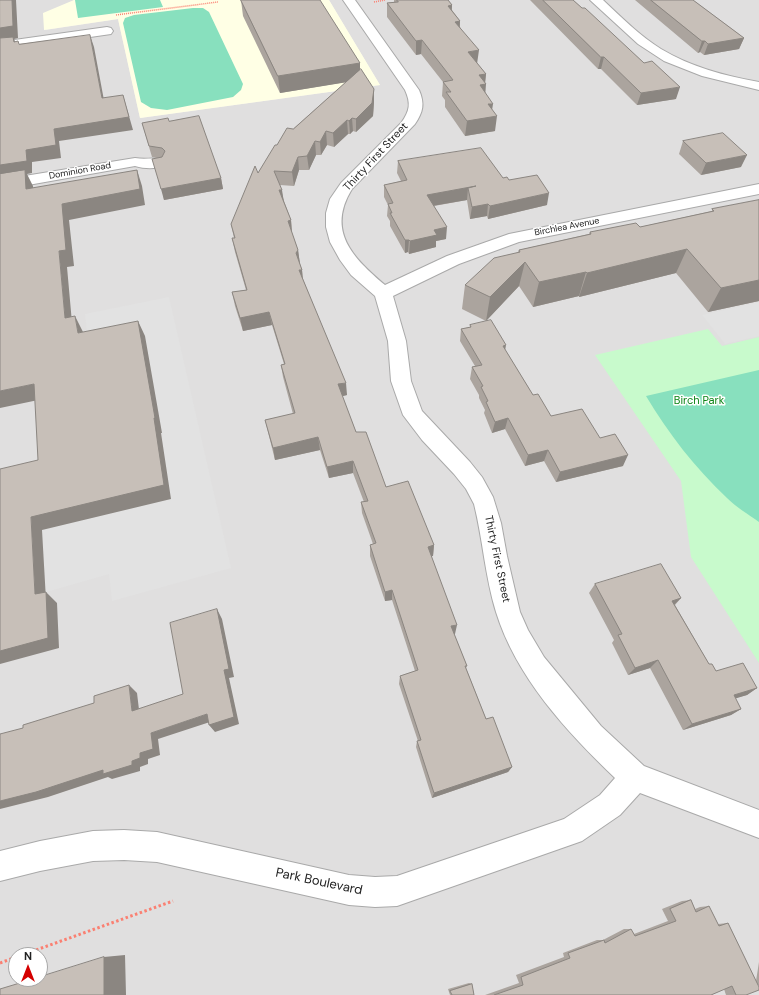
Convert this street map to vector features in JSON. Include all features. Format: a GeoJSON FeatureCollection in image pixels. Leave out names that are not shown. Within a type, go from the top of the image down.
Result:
{"type":"FeatureCollection","features":[{"type":"Feature","properties":{"kind":"street","name":"Thirty First Street"},"geometry":{"type":"LineString","coordinates":[[349,0],[412,90],[417,107],[415,115],[406,126],[346,186],[338,199],[334,213],[334,227],[338,242],[357,271],[383,293],[397,341],[401,381],[413,415],[474,483],[484,504],[490,523],[495,556],[508,612],[519,638],[535,666],[591,736],[635,777],[759,824]]}},
{"type":"Feature","properties":{"kind":"street"},"geometry":{"type":"LineString","coordinates":[[596,0],[656,52],[726,80],[759,86]]}},
{"type":"Feature","properties":{"kind":"street"},"geometry":{"type":"LineString","coordinates":[[0,46],[107,31]]}},
{"type":"Feature","properties":{"kind":"street","name":"Dominion Road"},"geometry":{"type":"LineString","coordinates":[[0,184],[134,162],[145,164],[160,163]]}},
{"type":"Feature","properties":{"kind":"street","name":"Birchlea Avenue"},"geometry":{"type":"LineString","coordinates":[[383,293],[453,260],[515,238],[759,189]]}},
{"type":"Feature","properties":{"kind":"street","name":"Park Boulevard"},"geometry":{"type":"LineString","coordinates":[[0,866],[40,856],[93,846],[124,845],[157,847],[349,890],[374,892],[397,891],[442,878],[572,831],[610,806],[635,777]]}},
{"type":"Feature","properties":{"kind":"path"},"geometry":{"type":"LineString","coordinates":[[113,16],[218,2]]}},
{"type":"Feature","properties":{"kind":"path"},"geometry":{"type":"LineString","coordinates":[[44,947],[173,901]]}},
{"type":"Feature","properties":{"kind":"shaded area"},"geometry":{"type":"Polygon","coordinates":[[[0,0],[74,0],[45,30],[118,19],[140,118],[380,85],[329,0],[759,0],[759,995],[0,995],[0,0]]]}},
{"type":"Feature","properties":{"kind":"shaded area"},"geometry":{"type":"Polygon","coordinates":[[[74,0],[329,0],[380,85],[140,118],[118,19],[44,30],[43,13],[74,0]]]}},
{"type":"Feature","properties":{"kind":"shaded area"},"geometry":{"type":"Polygon","coordinates":[[[169,297],[231,568],[112,601],[109,574],[46,592],[0,540],[163,448],[162,433],[153,387],[88,342],[85,314],[169,297]]]}},
{"type":"Feature","properties":{"kind":"shaded area"},"geometry":{"type":"Polygon","coordinates":[[[759,302],[759,336],[725,344],[702,315],[759,302]]]}},
{"type":"Feature","properties":{"kind":"green space"},"geometry":{"type":"Polygon","coordinates":[[[75,0],[160,0],[163,7],[78,18],[75,0]]]}},
{"type":"Feature","properties":{"kind":"green space"},"geometry":{"type":"Polygon","coordinates":[[[203,8],[209,12],[243,84],[241,90],[233,97],[167,110],[151,108],[141,102],[123,23],[125,18],[134,15],[203,8]]]}},
{"type":"Feature","properties":{"kind":"green space","name":"Birch Park"},"geometry":{"type":"Polygon","coordinates":[[[708,329],[722,346],[759,337],[759,663],[691,557],[681,481],[595,355],[708,329]]]}},
{"type":"Feature","properties":{"kind":"green space"},"geometry":{"type":"Polygon","coordinates":[[[759,370],[759,522],[738,507],[704,475],[673,437],[646,396],[759,370]]]}},
{"type":"Feature","properties":{"kind":"building"},"geometry":{"type":"Polygon","coordinates":[[[0,0],[12,0],[13,26],[0,28],[0,0]]]}},
{"type":"Feature","properties":{"kind":"building"},"geometry":{"type":"Polygon","coordinates":[[[241,0],[320,0],[360,63],[278,76],[241,0]]]}},
{"type":"Feature","properties":{"kind":"building"},"geometry":{"type":"Polygon","coordinates":[[[397,0],[448,0],[452,5],[448,6],[460,21],[455,22],[479,50],[468,52],[486,74],[479,75],[486,84],[480,85],[493,104],[488,104],[497,116],[467,121],[446,92],[451,92],[443,82],[453,80],[422,40],[416,41],[387,3],[398,2],[397,0]]]}},
{"type":"Feature","properties":{"kind":"building"},"geometry":{"type":"Polygon","coordinates":[[[543,0],[573,0],[582,8],[585,8],[644,63],[652,61],[680,87],[641,93],[604,57],[601,57],[543,0]]]}},
{"type":"Feature","properties":{"kind":"building"},"geometry":{"type":"Polygon","coordinates":[[[651,0],[693,0],[744,38],[708,44],[705,41],[702,41],[651,0]]]}},
{"type":"Feature","properties":{"kind":"building"},"geometry":{"type":"Polygon","coordinates":[[[90,35],[102,98],[123,95],[129,117],[54,129],[56,145],[26,150],[27,161],[0,165],[0,38],[13,37],[14,42],[18,41],[19,44],[90,35]]]}},
{"type":"Feature","properties":{"kind":"building"},"geometry":{"type":"Polygon","coordinates":[[[361,69],[374,89],[372,103],[356,119],[352,118],[349,121],[347,120],[333,133],[326,131],[320,142],[315,141],[307,156],[298,157],[292,172],[274,171],[282,190],[279,190],[291,220],[288,221],[298,250],[296,253],[302,270],[299,270],[346,383],[338,384],[356,432],[366,432],[386,487],[408,481],[434,545],[428,547],[457,625],[451,626],[467,666],[465,666],[486,719],[493,717],[512,767],[434,793],[417,741],[421,740],[400,676],[418,670],[392,590],[385,592],[370,545],[376,543],[361,502],[368,501],[353,461],[327,467],[318,437],[273,448],[265,420],[295,413],[281,365],[285,364],[269,312],[240,318],[232,292],[247,290],[232,238],[235,238],[231,224],[255,166],[258,173],[287,128],[293,129],[361,69]]]}},
{"type":"Feature","properties":{"kind":"building"},"geometry":{"type":"Polygon","coordinates":[[[199,116],[221,178],[161,189],[152,159],[162,157],[165,151],[162,148],[149,146],[142,123],[168,118],[169,121],[199,116]]]}},
{"type":"Feature","properties":{"kind":"building"},"geometry":{"type":"Polygon","coordinates":[[[723,133],[747,155],[706,163],[683,141],[723,133]]]}},
{"type":"Feature","properties":{"kind":"building"},"geometry":{"type":"Polygon","coordinates":[[[481,148],[503,178],[507,177],[509,180],[537,175],[549,193],[490,206],[488,204],[472,207],[468,188],[476,186],[427,195],[447,227],[434,230],[437,235],[410,241],[405,240],[390,213],[392,213],[388,204],[393,203],[384,185],[407,180],[398,161],[481,148]]]}},
{"type":"Feature","properties":{"kind":"building"},"geometry":{"type":"Polygon","coordinates":[[[25,170],[26,189],[137,170],[140,189],[62,204],[66,250],[59,251],[65,318],[75,316],[78,333],[138,321],[155,418],[164,485],[31,517],[35,594],[46,592],[48,638],[0,651],[0,469],[38,460],[34,384],[0,391],[0,174],[25,170]]]}},
{"type":"Feature","properties":{"kind":"building"},"geometry":{"type":"Polygon","coordinates":[[[759,200],[759,280],[721,288],[687,249],[587,273],[539,282],[525,262],[490,297],[465,285],[494,258],[520,252],[519,250],[591,234],[590,232],[636,223],[640,227],[714,211],[712,209],[759,200]]]}},
{"type":"Feature","properties":{"kind":"building"},"geometry":{"type":"Polygon","coordinates":[[[491,320],[506,345],[503,346],[533,395],[538,394],[551,416],[582,409],[600,438],[615,434],[628,455],[560,472],[548,450],[528,455],[508,418],[495,422],[486,402],[488,401],[481,387],[483,386],[472,367],[482,365],[461,329],[471,327],[470,325],[491,320]]]}},
{"type":"Feature","properties":{"kind":"building"},"geometry":{"type":"Polygon","coordinates":[[[661,564],[681,598],[672,601],[709,664],[712,664],[716,671],[743,663],[757,688],[734,695],[741,709],[692,724],[658,660],[635,668],[618,635],[622,634],[595,584],[661,564]]]}},
{"type":"Feature","properties":{"kind":"building"},"geometry":{"type":"Polygon","coordinates":[[[217,609],[229,669],[224,670],[234,717],[209,725],[207,714],[151,733],[153,749],[140,753],[140,758],[132,761],[132,765],[103,774],[103,770],[36,792],[0,801],[0,734],[23,728],[23,725],[94,703],[94,696],[129,685],[132,711],[183,694],[170,623],[217,609]]]}},
{"type":"Feature","properties":{"kind":"building"},"geometry":{"type":"Polygon","coordinates":[[[691,900],[696,912],[709,906],[719,926],[728,923],[759,987],[759,990],[746,995],[736,995],[732,986],[711,995],[494,995],[523,985],[521,977],[570,958],[568,953],[604,940],[605,943],[631,929],[635,936],[676,921],[670,909],[691,900]]]}},
{"type":"Feature","properties":{"kind":"building"},"geometry":{"type":"Polygon","coordinates":[[[104,957],[104,995],[0,995],[0,989],[8,987],[48,987],[48,974],[104,957]]]}},
{"type":"Feature","properties":{"kind":"building"},"geometry":{"type":"Polygon","coordinates":[[[472,984],[474,995],[452,995],[450,991],[472,984]]]}}]}
